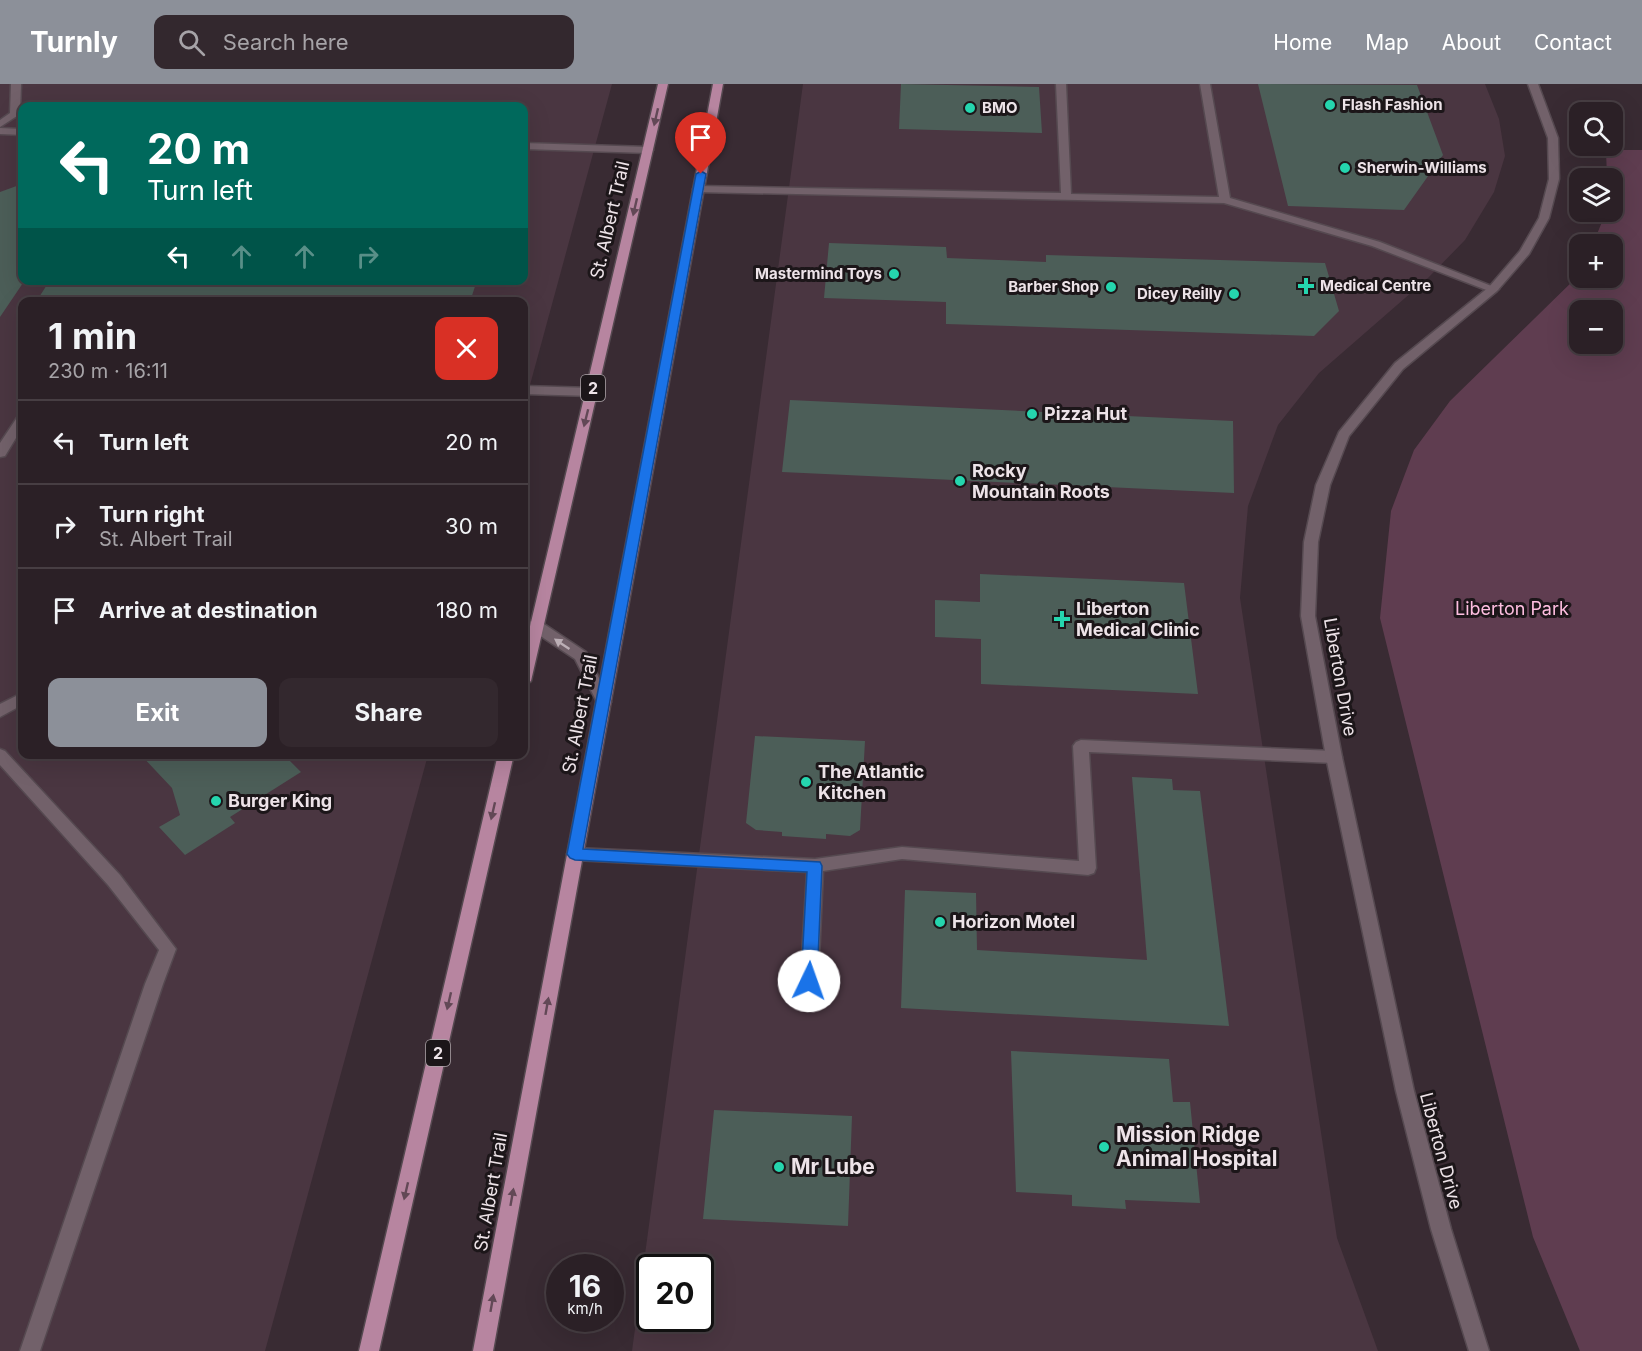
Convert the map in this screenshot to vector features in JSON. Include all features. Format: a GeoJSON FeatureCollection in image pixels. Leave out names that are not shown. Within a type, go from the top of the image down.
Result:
{"type":"FeatureCollection","features":[{"type":"Feature","properties":{"kind":"main road","name":"St. Albert Trail"},"geometry":{"type":"LineString","coordinates":[[528,644],[530,626],[592,392],[663,84]]}},
{"type":"Feature","properties":{"kind":"main road","name":"St. Albert Trail"},"geometry":{"type":"LineString","coordinates":[[483,1351],[718,84]]}},
{"type":"Feature","properties":{"kind":"main road","name":"2"},"geometry":{"type":"LineString","coordinates":[[369,1351],[506,759]]}},
{"type":"Feature","properties":{"kind":"street"},"geometry":{"type":"LineString","coordinates":[[0,124],[15,114],[16,84]]}},
{"type":"Feature","properties":{"kind":"street"},"geometry":{"type":"LineString","coordinates":[[1061,84],[1066,196]]}},
{"type":"Feature","properties":{"kind":"street"},"geometry":{"type":"LineString","coordinates":[[1205,84],[1225,200]]}},
{"type":"Feature","properties":{"kind":"street","name":"Liberton Drive"},"geometry":{"type":"LineString","coordinates":[[1479,1351],[1441,1229],[1405,1091],[1334,757],[1308,616],[1311,542],[1323,485],[1343,435],[1399,366],[1493,289],[1512,268],[1535,236],[1544,218],[1554,179],[1553,138],[1542,101],[1533,84]]}},
{"type":"Feature","properties":{"kind":"street"},"geometry":{"type":"LineString","coordinates":[[0,131],[18,132]]}},
{"type":"Feature","properties":{"kind":"street"},"geometry":{"type":"LineString","coordinates":[[528,146],[648,150]]}},
{"type":"Feature","properties":{"kind":"street"},"geometry":{"type":"LineString","coordinates":[[698,189],[1225,200],[1376,244],[1493,289]]}},
{"type":"Feature","properties":{"kind":"street"},"geometry":{"type":"LineString","coordinates":[[528,390],[592,392]]}},
{"type":"Feature","properties":{"kind":"street"},"geometry":{"type":"LineString","coordinates":[[0,453],[18,425]]}},
{"type":"Feature","properties":{"kind":"street"},"geometry":{"type":"LineString","coordinates":[[530,626],[581,656],[604,702]]}},
{"type":"Feature","properties":{"kind":"street"},"geometry":{"type":"LineString","coordinates":[[0,711],[18,700]]}},
{"type":"Feature","properties":{"kind":"street"},"geometry":{"type":"LineString","coordinates":[[575,854],[815,866],[902,853],[1088,868],[1081,746],[1334,757]]}},
{"type":"Feature","properties":{"kind":"street"},"geometry":{"type":"LineString","coordinates":[[0,755],[114,880],[168,950],[154,984],[30,1351]]}},
{"type":"Feature","properties":{"kind":"street"},"geometry":{"type":"LineString","coordinates":[[808,1004],[815,866]]}},
{"type":"Feature","properties":{"kind":"shaded area"},"geometry":{"type":"Polygon","coordinates":[[[0,84],[612,84],[528,392],[528,297],[18,297],[18,759],[427,759],[265,1351],[0,1351],[0,84]]]}},
{"type":"Feature","properties":{"kind":"shaded area"},"geometry":{"type":"Polygon","coordinates":[[[803,84],[1485,84],[1499,119],[1505,156],[1494,192],[1465,240],[1428,278],[1319,373],[1278,425],[1248,506],[1240,598],[1337,1238],[1378,1351],[632,1351],[636,1321],[636,1332],[714,1332],[714,1254],[645,1254],[803,84]]]}},
{"type":"Feature","properties":{"kind":"green space","name":"Liberton Park"},"geometry":{"type":"Polygon","coordinates":[[[1623,150],[1642,150],[1642,1351],[1580,1351],[1533,1237],[1380,618],[1391,511],[1414,450],[1450,401],[1569,285],[1569,288],[1623,288],[1623,234],[1597,234],[1602,222],[1623,222],[1623,168],[1607,168],[1606,156],[1623,156],[1623,150]]]}},
{"type":"Feature","properties":{"kind":"building","name":"BMO"},"geometry":{"type":"Polygon","coordinates":[[[901,84],[1039,87],[1042,133],[899,129],[901,84]]]}},
{"type":"Feature","properties":{"kind":"building"},"geometry":{"type":"Polygon","coordinates":[[[1258,84],[1417,85],[1443,155],[1404,210],[1288,206],[1258,84]]]}},
{"type":"Feature","properties":{"kind":"building"},"geometry":{"type":"Polygon","coordinates":[[[18,185],[18,285],[22,285],[0,317],[0,192],[18,185]]]}},
{"type":"Feature","properties":{"kind":"building"},"geometry":{"type":"Polygon","coordinates":[[[829,243],[946,247],[947,258],[1046,262],[1046,255],[1325,263],[1339,311],[1314,336],[946,324],[946,302],[824,298],[829,243]]]}},
{"type":"Feature","properties":{"kind":"building"},"geometry":{"type":"Polygon","coordinates":[[[47,285],[475,285],[472,297],[39,297],[47,285]]]}},
{"type":"Feature","properties":{"kind":"building"},"geometry":{"type":"Polygon","coordinates":[[[790,400],[1233,421],[1234,493],[782,472],[790,400]]]}},
{"type":"Feature","properties":{"kind":"building","name":"Liberton Medical Clinic"},"geometry":{"type":"Polygon","coordinates":[[[980,574],[1184,583],[1198,694],[981,684],[981,639],[935,637],[935,600],[980,602],[980,574]]]}},
{"type":"Feature","properties":{"kind":"building","name":"The Atlantic Kitchen"},"geometry":{"type":"Polygon","coordinates":[[[755,736],[865,741],[860,830],[850,836],[826,834],[826,839],[782,836],[782,832],[756,830],[746,823],[755,736]]]}},
{"type":"Feature","properties":{"kind":"building","name":"Burger King"},"geometry":{"type":"Polygon","coordinates":[[[145,759],[288,759],[301,772],[230,817],[235,823],[185,855],[159,827],[180,815],[172,788],[145,759]]]}},
{"type":"Feature","properties":{"kind":"building","name":"Horizon Motel"},"geometry":{"type":"Polygon","coordinates":[[[1132,777],[1172,779],[1173,790],[1200,791],[1229,1026],[901,1008],[905,890],[976,893],[977,950],[1147,960],[1132,777]]]}},
{"type":"Feature","properties":{"kind":"building","name":"Mission Ridge Animal Hospital"},"geometry":{"type":"Polygon","coordinates":[[[1011,1051],[1169,1059],[1173,1102],[1190,1102],[1200,1203],[1125,1200],[1126,1209],[1072,1206],[1072,1195],[1016,1192],[1011,1051]]]}},
{"type":"Feature","properties":{"kind":"building","name":"Mr Lube"},"geometry":{"type":"Polygon","coordinates":[[[714,1110],[852,1116],[848,1226],[703,1219],[714,1110]]]}},
{"type":"Feature","properties":{"kind":"place","name":"Flash Fashion"},"geometry":{"type":"Point","coordinates":[1330,105]}},
{"type":"Feature","properties":{"kind":"place","name":"BMO"},"geometry":{"type":"Point","coordinates":[970,108]}},
{"type":"Feature","properties":{"kind":"place","name":"Sherwin-Williams"},"geometry":{"type":"Point","coordinates":[1345,168]}},
{"type":"Feature","properties":{"kind":"place","name":"Mastermind Toys"},"geometry":{"type":"Point","coordinates":[894,274]}},
{"type":"Feature","properties":{"kind":"place","name":"Medical Centre"},"geometry":{"type":"Point","coordinates":[1306,286]}},
{"type":"Feature","properties":{"kind":"place","name":"Barber Shop"},"geometry":{"type":"Point","coordinates":[1111,287]}},
{"type":"Feature","properties":{"kind":"place","name":"Dicey Reilly"},"geometry":{"type":"Point","coordinates":[1234,294]}},
{"type":"Feature","properties":{"kind":"place","name":"Pizza Hut"},"geometry":{"type":"Point","coordinates":[1032,414]}},
{"type":"Feature","properties":{"kind":"place","name":"Rocky Mountain Roots"},"geometry":{"type":"Point","coordinates":[960,481]}},
{"type":"Feature","properties":{"kind":"place","name":"Liberton Medical Clinic"},"geometry":{"type":"Point","coordinates":[1062,619]}},
{"type":"Feature","properties":{"kind":"place","name":"The Atlantic Kitchen"},"geometry":{"type":"Point","coordinates":[806,782]}},
{"type":"Feature","properties":{"kind":"place","name":"Burger King"},"geometry":{"type":"Point","coordinates":[216,801]}},
{"type":"Feature","properties":{"kind":"place","name":"Horizon Motel"},"geometry":{"type":"Point","coordinates":[940,922]}},
{"type":"Feature","properties":{"kind":"place","name":"Mission Ridge Animal Hospital"},"geometry":{"type":"Point","coordinates":[1104,1147]}},
{"type":"Feature","properties":{"kind":"place","name":"Mr Lube"},"geometry":{"type":"Point","coordinates":[779,1167]}},
{"type":"Feature","properties":{"kind":"route"},"geometry":{"type":"LineString","coordinates":[[701,174],[668,364],[575,854],[815,866],[809,981]]}}]}
